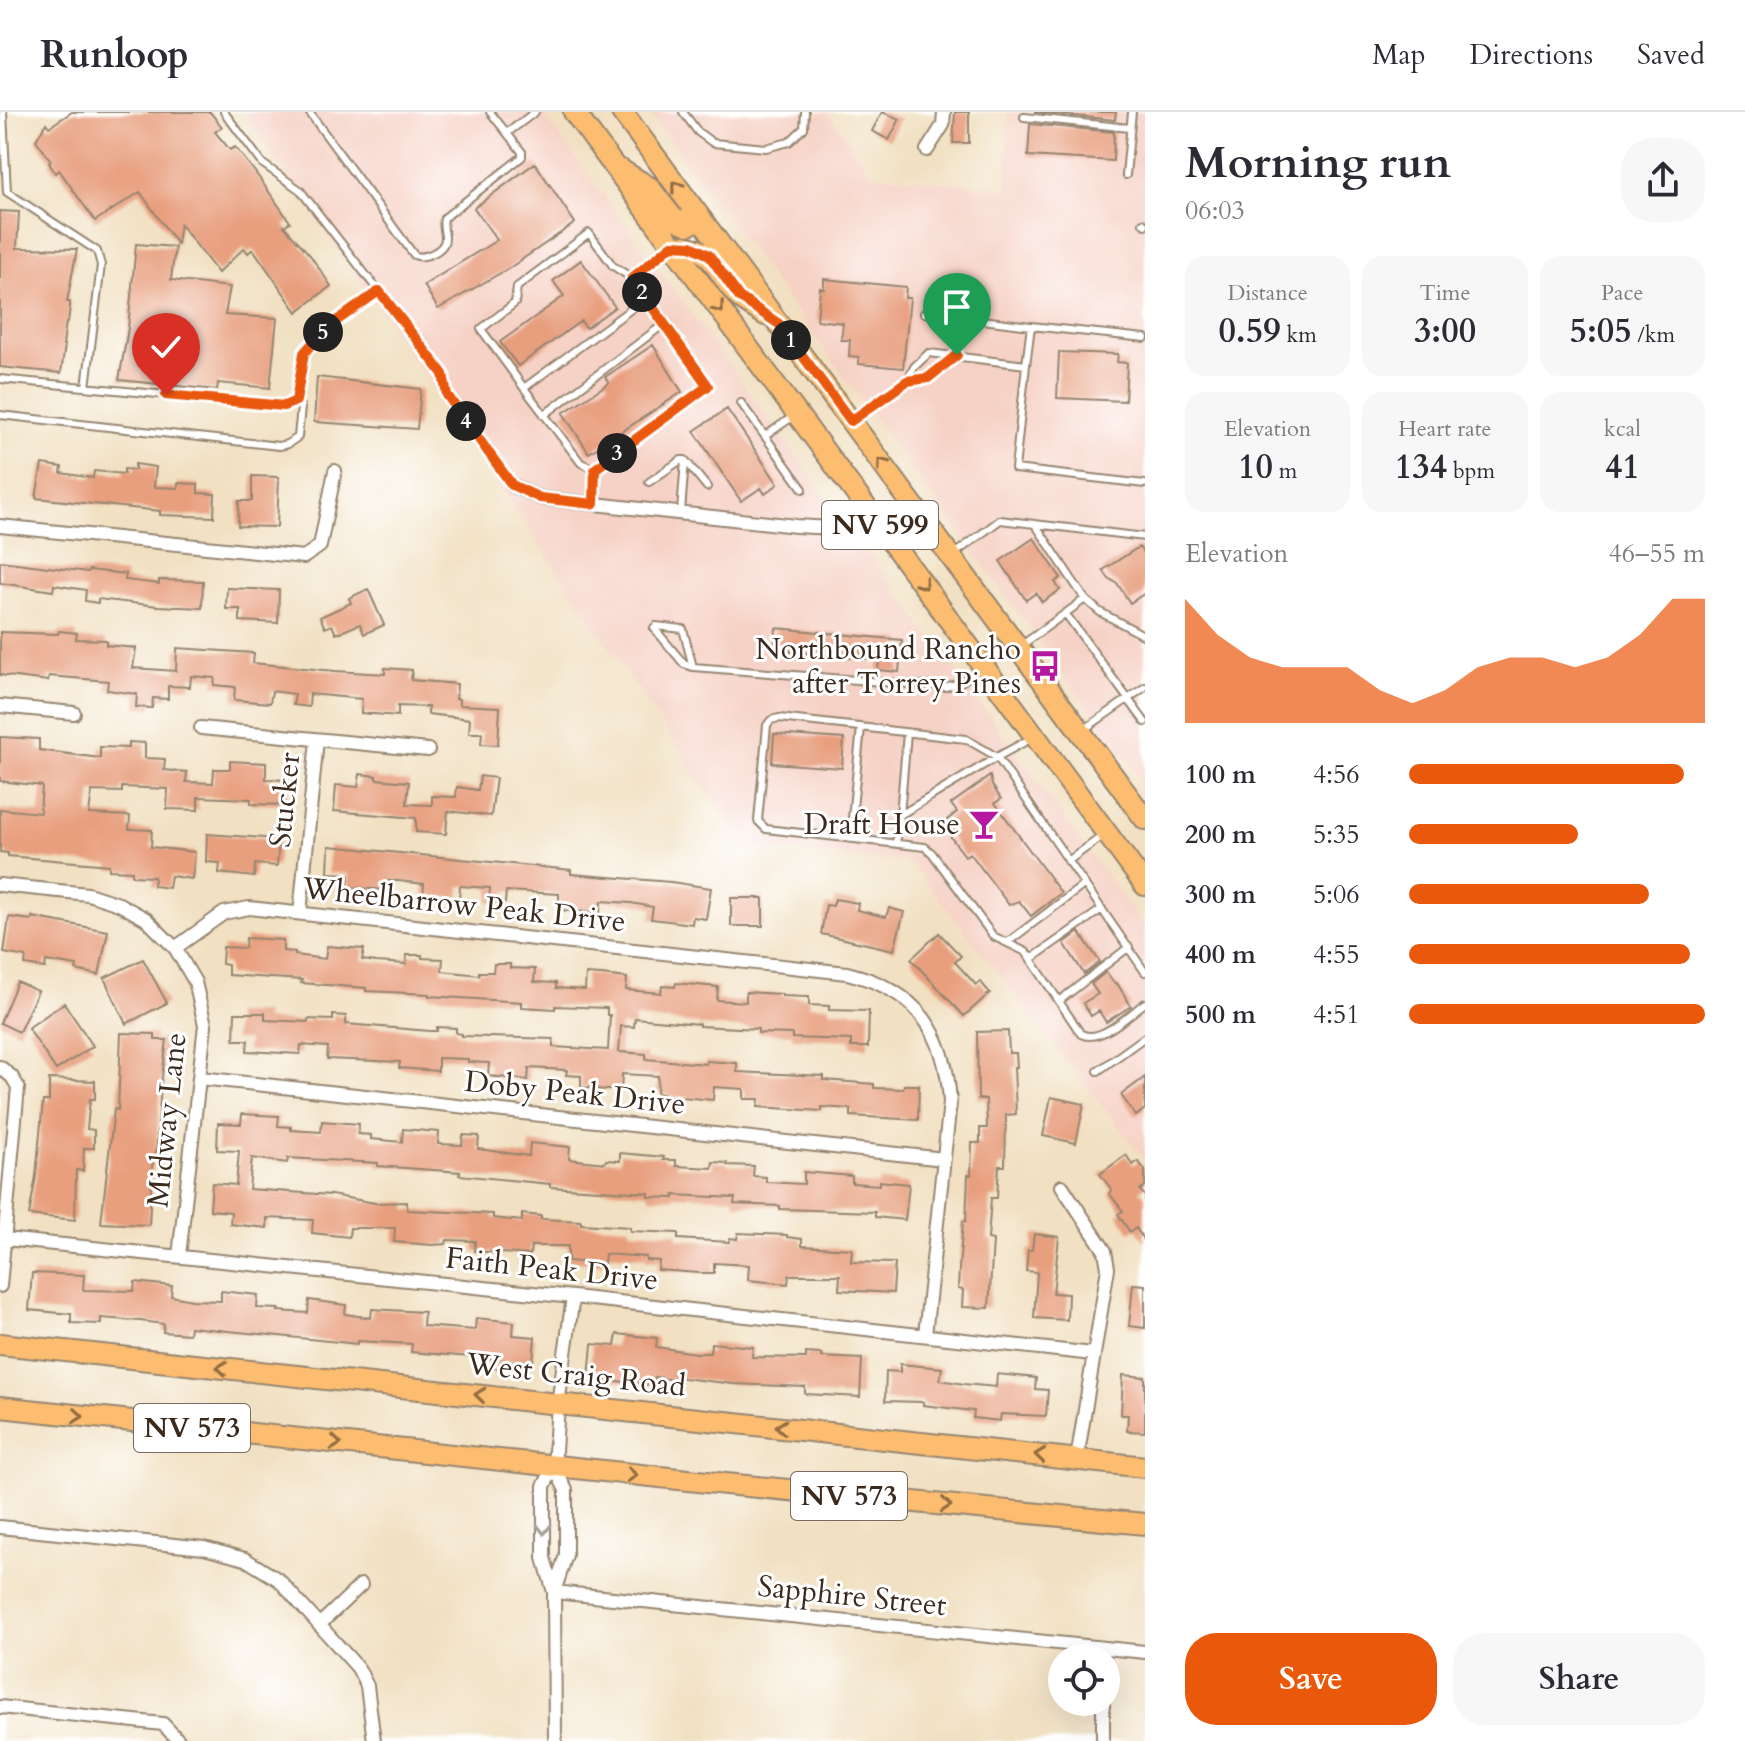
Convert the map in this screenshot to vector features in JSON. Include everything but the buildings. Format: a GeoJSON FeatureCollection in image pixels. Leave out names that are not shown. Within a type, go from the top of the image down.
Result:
{"type":"FeatureCollection","features":[{"type":"Feature","properties":{"kind":"main road","name":"NV 599"},"geometry":{"type":"LineString","coordinates":[[574,112],[1145,885]]}},
{"type":"Feature","properties":{"kind":"main road","name":"NV 599"},"geometry":{"type":"LineString","coordinates":[[622,112],[1145,819]]}},
{"type":"Feature","properties":{"kind":"main road"},"geometry":{"type":"LineString","coordinates":[[614,166],[649,187],[673,218],[688,225],[700,218]]}},
{"type":"Feature","properties":{"kind":"main road"},"geometry":{"type":"LineString","coordinates":[[672,245],[691,246],[709,255],[739,297],[779,324]]}},
{"type":"Feature","properties":{"kind":"main road","name":"West Craig Road"},"geometry":{"type":"LineString","coordinates":[[0,1344],[1145,1467]]}},
{"type":"Feature","properties":{"kind":"main road","name":"NV 573"},"geometry":{"type":"LineString","coordinates":[[0,1407],[554,1467],[1145,1524]]}},
{"type":"Feature","properties":{"kind":"street"},"geometry":{"type":"LineString","coordinates":[[927,150],[943,125],[944,112]]}},
{"type":"Feature","properties":{"kind":"street"},"geometry":{"type":"LineString","coordinates":[[0,526],[304,557],[320,546],[335,471]]}},
{"type":"Feature","properties":{"kind":"street"},"geometry":{"type":"LineString","coordinates":[[512,485],[540,498],[825,528],[851,527],[877,520]]}},
{"type":"Feature","properties":{"kind":"street"},"geometry":{"type":"LineString","coordinates":[[0,706],[74,713]]}},
{"type":"Feature","properties":{"kind":"street"},"geometry":{"type":"LineString","coordinates":[[201,728],[428,750]]}},
{"type":"Feature","properties":{"kind":"street","name":"Stucker"},"geometry":{"type":"LineString","coordinates":[[300,913],[317,740]]}},
{"type":"Feature","properties":{"kind":"street"},"geometry":{"type":"LineString","coordinates":[[0,885],[88,894],[119,904],[146,919],[175,948]]}},
{"type":"Feature","properties":{"kind":"street","name":"Wheelbarrow Peak Drive"},"geometry":{"type":"LineString","coordinates":[[175,948],[224,913],[249,908],[870,978],[915,1008],[931,1028],[942,1050],[950,1102],[944,1159]]}},
{"type":"Feature","properties":{"kind":"street","name":"Midway Lane"},"geometry":{"type":"LineString","coordinates":[[175,948],[195,982],[205,1025],[179,1256]]}},
{"type":"Feature","properties":{"kind":"street"},"geometry":{"type":"LineString","coordinates":[[0,1067],[18,1087],[0,1286]]}},
{"type":"Feature","properties":{"kind":"street","name":"Doby Peak Drive"},"geometry":{"type":"LineString","coordinates":[[200,1078],[944,1159]]}},
{"type":"Feature","properties":{"kind":"street"},"geometry":{"type":"LineString","coordinates":[[925,1335],[944,1159]]}},
{"type":"Feature","properties":{"kind":"street"},"geometry":{"type":"LineString","coordinates":[[1062,1186],[1105,1251],[1108,1268],[1077,1459]]}},
{"type":"Feature","properties":{"kind":"street","name":"Faith Peak Drive"},"geometry":{"type":"LineString","coordinates":[[5,1239],[1093,1354]]}},
{"type":"Feature","properties":{"kind":"street"},"geometry":{"type":"LineString","coordinates":[[555,1741],[554,1592],[544,1558],[544,1486],[554,1467],[558,1404],[573,1297]]}},
{"type":"Feature","properties":{"kind":"street"},"geometry":{"type":"LineString","coordinates":[[554,1467],[566,1490],[566,1555],[554,1592]]}},
{"type":"Feature","properties":{"kind":"street"},"geometry":{"type":"LineString","coordinates":[[0,1527],[204,1548],[245,1559],[279,1580],[358,1668],[367,1686],[374,1741]]}},
{"type":"Feature","properties":{"kind":"street"},"geometry":{"type":"LineString","coordinates":[[319,1625],[361,1585]]}},
{"type":"Feature","properties":{"kind":"street","name":"Sapphire Street"},"geometry":{"type":"LineString","coordinates":[[554,1592],[1048,1647]]}},
{"type":"Feature","properties":{"kind":"street","name":"Sapphire Street"},"geometry":{"type":"LineString","coordinates":[[1120,1653],[1145,1652]]}},
{"type":"Feature","properties":{"kind":"street"},"geometry":{"type":"LineString","coordinates":[[0,1707],[163,1724],[179,1741]]}},
{"type":"Feature","properties":{"kind":"street"},"geometry":{"type":"LineString","coordinates":[[1103,1716],[1103,1741]]}},
{"type":"Feature","properties":{"kind":"lane"},"geometry":{"type":"LineString","coordinates":[[3,112],[7,192],[97,251],[101,265],[86,387]]}},
{"type":"Feature","properties":{"kind":"lane"},"geometry":{"type":"LineString","coordinates":[[224,112],[263,164],[300,190],[379,291],[443,374],[447,395],[512,485]]}},
{"type":"Feature","properties":{"kind":"lane"},"geometry":{"type":"LineString","coordinates":[[309,112],[419,258],[443,246],[446,240],[442,227],[444,218],[522,157],[522,152],[490,112]]}},
{"type":"Feature","properties":{"kind":"lane"},"geometry":{"type":"LineString","coordinates":[[507,133],[535,112]]}},
{"type":"Feature","properties":{"kind":"lane"},"geometry":{"type":"LineString","coordinates":[[683,112],[698,132],[713,143],[766,148],[789,142],[804,128],[805,112]]}},
{"type":"Feature","properties":{"kind":"lane"},"geometry":{"type":"LineString","coordinates":[[1126,175],[1132,112]]}},
{"type":"Feature","properties":{"kind":"lane"},"geometry":{"type":"LineString","coordinates":[[1024,117],[1130,128]]}},
{"type":"Feature","properties":{"kind":"lane"},"geometry":{"type":"LineString","coordinates":[[589,233],[613,266],[632,278],[708,386],[595,469],[581,463],[481,329],[515,303],[517,287],[589,233]]}},
{"type":"Feature","properties":{"kind":"lane"},"geometry":{"type":"LineString","coordinates":[[632,278],[672,245]]}},
{"type":"Feature","properties":{"kind":"lane"},"geometry":{"type":"LineString","coordinates":[[0,415],[279,446],[288,444],[298,437],[301,407],[296,401],[304,353],[325,329],[379,291]]}},
{"type":"Feature","properties":{"kind":"lane"},"geometry":{"type":"LineString","coordinates":[[524,388],[646,298]]}},
{"type":"Feature","properties":{"kind":"lane"},"geometry":{"type":"LineString","coordinates":[[924,313],[1145,338]]}},
{"type":"Feature","properties":{"kind":"lane"},"geometry":{"type":"LineString","coordinates":[[544,415],[664,324]]}},
{"type":"Feature","properties":{"kind":"lane"},"geometry":{"type":"LineString","coordinates":[[1031,326],[1015,469],[1145,484]]}},
{"type":"Feature","properties":{"kind":"lane"},"geometry":{"type":"LineString","coordinates":[[907,381],[914,367],[929,353],[1026,365]]}},
{"type":"Feature","properties":{"kind":"lane"},"geometry":{"type":"LineString","coordinates":[[851,421],[907,381],[928,378],[957,355]]}},
{"type":"Feature","properties":{"kind":"lane"},"geometry":{"type":"LineString","coordinates":[[0,379],[284,406],[296,401]]}},
{"type":"Feature","properties":{"kind":"lane"},"geometry":{"type":"LineString","coordinates":[[741,403],[803,489]]}},
{"type":"Feature","properties":{"kind":"lane"},"geometry":{"type":"LineString","coordinates":[[765,436],[797,414]]}},
{"type":"Feature","properties":{"kind":"lane"},"geometry":{"type":"LineString","coordinates":[[649,482],[685,460]]}},
{"type":"Feature","properties":{"kind":"lane"},"geometry":{"type":"LineString","coordinates":[[685,460],[707,487]]}},
{"type":"Feature","properties":{"kind":"lane"},"geometry":{"type":"LineString","coordinates":[[681,514],[685,460]]}},
{"type":"Feature","properties":{"kind":"lane"},"geometry":{"type":"LineString","coordinates":[[594,504],[595,469]]}},
{"type":"Feature","properties":{"kind":"lane"},"geometry":{"type":"LineString","coordinates":[[952,556],[1000,520],[1145,537]]}},
{"type":"Feature","properties":{"kind":"lane"},"geometry":{"type":"LineString","coordinates":[[1035,524],[1085,599],[1100,612],[1145,636]]}},
{"type":"Feature","properties":{"kind":"lane"},"geometry":{"type":"LineString","coordinates":[[1019,647],[1085,599]]}},
{"type":"Feature","properties":{"kind":"lane"},"geometry":{"type":"LineString","coordinates":[[1065,613],[1145,722]]}},
{"type":"Feature","properties":{"kind":"lane"},"geometry":{"type":"LineString","coordinates":[[693,667],[683,629],[656,626],[654,628],[684,664],[693,667],[945,687],[960,683],[984,666]]}},
{"type":"Feature","properties":{"kind":"lane"},"geometry":{"type":"LineString","coordinates":[[1081,732],[1145,687]]}},
{"type":"Feature","properties":{"kind":"lane"},"geometry":{"type":"LineString","coordinates":[[1145,972],[997,757],[966,739],[779,718],[767,725],[758,821],[761,827],[925,847],[993,936],[1026,952],[1081,1034],[1088,1037],[1100,1035],[1145,1003]]}},
{"type":"Feature","properties":{"kind":"lane"},"geometry":{"type":"LineString","coordinates":[[850,839],[861,727]]}},
{"type":"Feature","properties":{"kind":"lane"},"geometry":{"type":"LineString","coordinates":[[896,844],[907,733]]}},
{"type":"Feature","properties":{"kind":"lane"},"geometry":{"type":"LineString","coordinates":[[900,815],[1035,736]]}},
{"type":"Feature","properties":{"kind":"lane"},"geometry":{"type":"LineString","coordinates":[[1068,861],[1106,833]]}},
{"type":"Feature","properties":{"kind":"lane"},"geometry":{"type":"LineString","coordinates":[[1008,942],[1085,884]]}},
{"type":"Feature","properties":{"kind":"lane"},"geometry":{"type":"LineString","coordinates":[[1031,959],[1102,909]]}},
{"type":"Feature","properties":{"kind":"lane"},"geometry":{"type":"LineString","coordinates":[[1059,1001],[1129,947]]}},
{"type":"Feature","properties":{"kind":"lane"},"geometry":{"type":"LineString","coordinates":[[1098,1071],[1145,1037]]}},
{"type":"Feature","properties":{"kind":"shaded area"},"geometry":{"type":"Polygon","coordinates":[[[244,112],[542,112],[1145,927],[1145,1160],[910,862],[745,846],[244,112]]]}},
{"type":"Feature","properties":{"kind":"shaded area"},"geometry":{"type":"Polygon","coordinates":[[[649,112],[827,112],[872,174],[1007,189],[1008,112],[1145,112],[1145,785],[649,112]]]}},
{"type":"Feature","properties":{"kind":"place","name":"Northbound Rancho after Torrey Pines"},"geometry":{"type":"Point","coordinates":[1045,666]}},
{"type":"Feature","properties":{"kind":"place","name":"Draft House"},"geometry":{"type":"Point","coordinates":[984,824]}},
{"type":"Feature","properties":{"kind":"route"},"geometry":{"type":"LineString","coordinates":[[166,395],[284,406],[296,401],[304,353],[325,329],[379,291],[443,374],[447,395],[512,485],[540,498],[594,504],[595,469],[708,386],[632,278],[672,245],[691,246],[709,255],[739,297],[779,324],[851,421],[907,381],[928,378],[957,355]]}}]}
